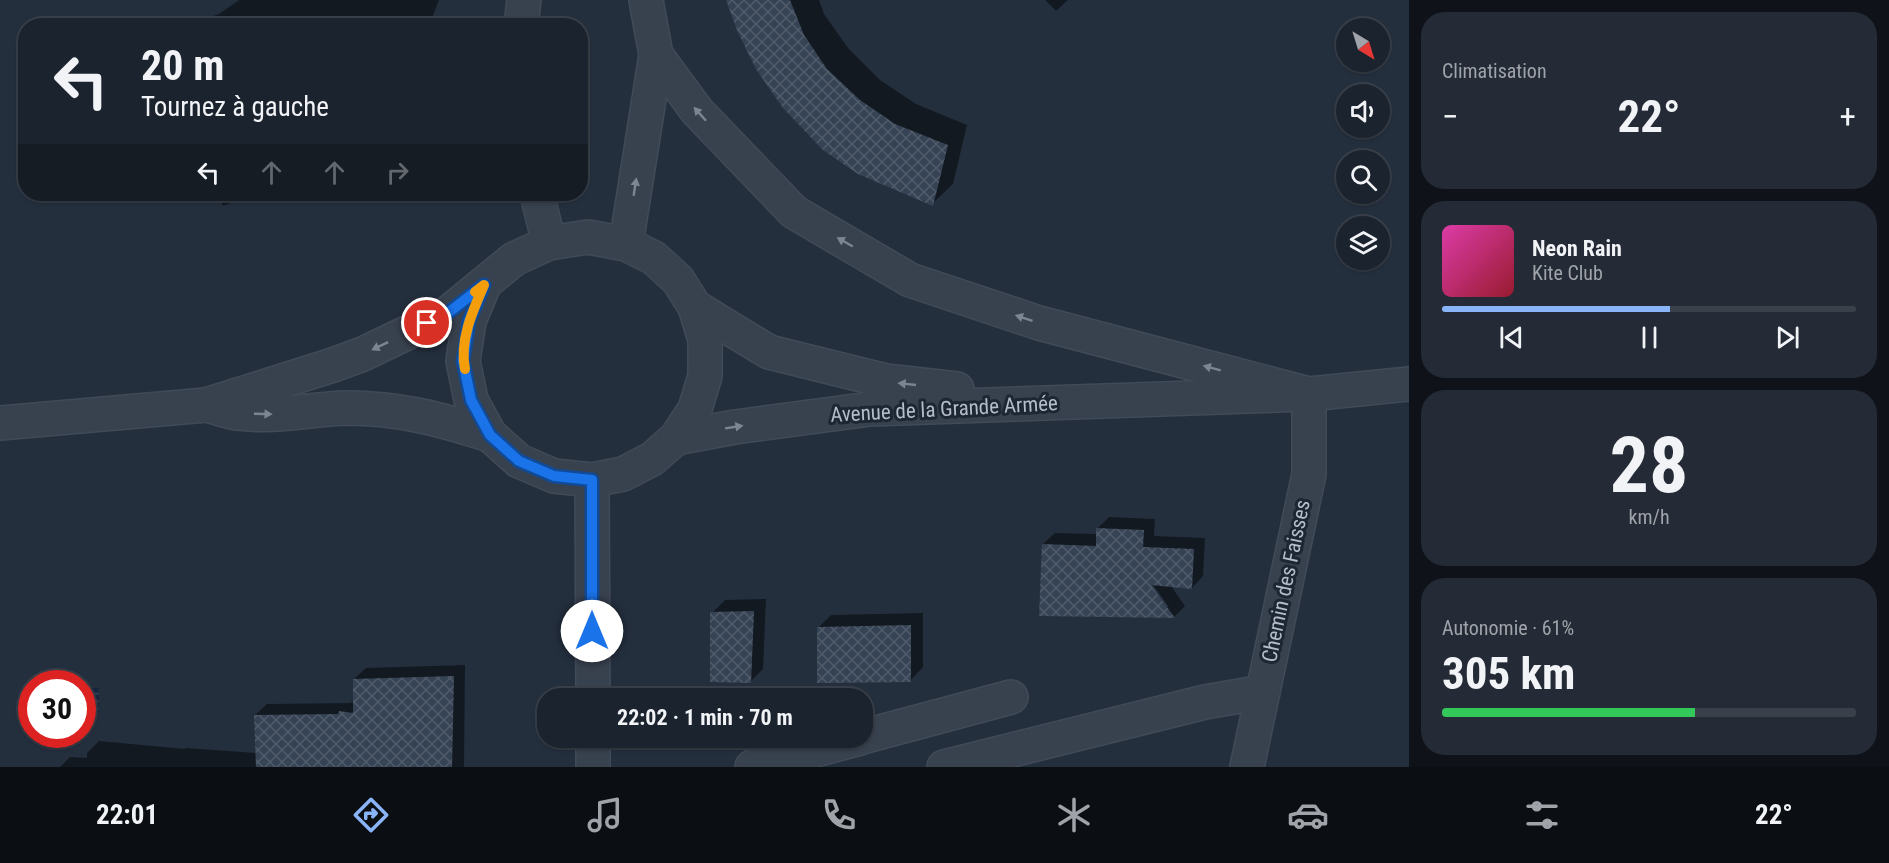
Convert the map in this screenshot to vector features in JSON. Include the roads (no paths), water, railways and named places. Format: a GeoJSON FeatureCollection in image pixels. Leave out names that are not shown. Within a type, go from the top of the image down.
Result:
{"type":"FeatureCollection","features":[{"type":"Feature","properties":{"kind":"street"},"geometry":{"type":"LineString","coordinates":[[642,3],[656,55],[697,111],[794,212],[910,280],[1039,323],[1309,394]]}},
{"type":"Feature","properties":{"kind":"street"},"geometry":{"type":"LineString","coordinates":[[626,244],[656,55]]}},
{"type":"Feature","properties":{"kind":"street"},"geometry":{"type":"LineString","coordinates":[[539,201],[549,243]]}},
{"type":"Feature","properties":{"kind":"street"},"geometry":{"type":"LineString","coordinates":[[0,423],[206,405],[363,354],[448,313],[514,259],[549,243],[588,237],[626,244],[654,258],[678,280],[695,307],[705,340],[705,376],[695,409],[676,438],[652,459],[623,474],[592,480],[554,476],[519,461],[490,435],[471,400],[463,361],[469,321],[484,285]]}},
{"type":"Feature","properties":{"kind":"street","name":"Avenue de la Grande Armée"},"geometry":{"type":"LineString","coordinates":[[695,307],[769,351],[886,381],[1069,402]]}},
{"type":"Feature","properties":{"kind":"street","name":"Avenue de la Grande Armée"},"geometry":{"type":"LineString","coordinates":[[676,438],[735,427],[870,409],[1309,394],[1409,384]]}},
{"type":"Feature","properties":{"kind":"street","name":"Chemin des Faisses"},"geometry":{"type":"LineString","coordinates":[[1247,767],[1309,474],[1309,394]]}},
{"type":"Feature","properties":{"kind":"street"},"geometry":{"type":"LineString","coordinates":[[206,405],[237,413],[273,414],[346,408],[404,411],[444,420],[490,435]]}},
{"type":"Feature","properties":{"kind":"street"},"geometry":{"type":"LineString","coordinates":[[592,480],[593,688]]}},
{"type":"Feature","properties":{"kind":"street"},"geometry":{"type":"LineString","coordinates":[[944,767],[1205,702],[1263,692]]}},
{"type":"Feature","properties":{"kind":"street"},"geometry":{"type":"LineString","coordinates":[[873,735],[1011,697]]}},
{"type":"Feature","properties":{"kind":"street"},"geometry":{"type":"LineString","coordinates":[[593,748],[593,767]]}},
{"type":"Feature","properties":{"kind":"street"},"geometry":{"type":"LineString","coordinates":[[752,767],[823,748]]}},
{"type":"Feature","properties":{"kind":"water"},"geometry":{"type":"Polygon","coordinates":[[[96,688],[99,688],[99,712],[96,712],[96,688]]]}}]}
